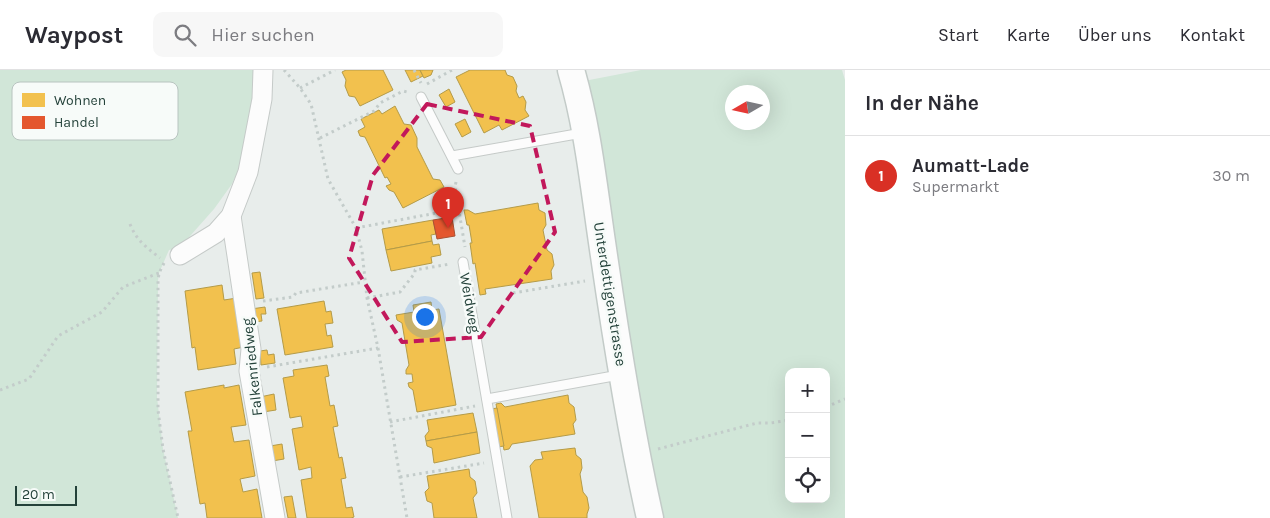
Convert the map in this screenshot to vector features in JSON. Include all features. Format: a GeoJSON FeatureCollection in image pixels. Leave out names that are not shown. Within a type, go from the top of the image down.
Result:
{"type":"FeatureCollection","features":[{"type":"Feature","properties":{"kind":"street","name":"Falkenriedweg"},"geometry":{"type":"LineString","coordinates":[[180,256],[216,233],[231,216],[248,172],[262,99],[263,70]]}},
{"type":"Feature","properties":{"kind":"street","name":"Unterdettigenstrasse"},"geometry":{"type":"LineString","coordinates":[[571,70],[577,90],[585,133],[635,451],[650,518]]}},
{"type":"Feature","properties":{"kind":"street","name":"Falkenriedweg"},"geometry":{"type":"LineString","coordinates":[[231,216],[251,349],[249,371],[275,518]]}},
{"type":"Feature","properties":{"kind":"lane"},"geometry":{"type":"LineString","coordinates":[[421,97],[458,169]]}},
{"type":"Feature","properties":{"kind":"lane"},"geometry":{"type":"LineString","coordinates":[[452,156],[585,133]]}},
{"type":"Feature","properties":{"kind":"lane","name":"Weidweg"},"geometry":{"type":"LineString","coordinates":[[463,262],[507,518]]}},
{"type":"Feature","properties":{"kind":"lane"},"geometry":{"type":"LineString","coordinates":[[487,401],[622,375]]}},
{"type":"Feature","properties":{"kind":"path"},"geometry":{"type":"LineString","coordinates":[[284,70],[311,104],[328,179],[356,228],[362,251],[364,282],[378,348],[407,518]]}},
{"type":"Feature","properties":{"kind":"path"},"geometry":{"type":"LineString","coordinates":[[300,88],[335,70]]}},
{"type":"Feature","properties":{"kind":"path"},"geometry":{"type":"LineString","coordinates":[[414,70],[422,86],[452,70]]}},
{"type":"Feature","properties":{"kind":"path"},"geometry":{"type":"LineString","coordinates":[[320,138],[374,111],[380,103],[399,93]]}},
{"type":"Feature","properties":{"kind":"path","name":"Weidweg"},"geometry":{"type":"LineString","coordinates":[[458,169],[455,187],[466,253],[463,262]]}},
{"type":"Feature","properties":{"kind":"path"},"geometry":{"type":"LineString","coordinates":[[356,228],[458,209]]}},
{"type":"Feature","properties":{"kind":"path"},"geometry":{"type":"LineString","coordinates":[[130,224],[140,242],[165,262],[159,273],[157,331],[158,410],[163,449],[178,518]]}},
{"type":"Feature","properties":{"kind":"path"},"geometry":{"type":"LineString","coordinates":[[367,298],[400,292],[415,273],[415,270],[432,267]]}},
{"type":"Feature","properties":{"kind":"path"},"geometry":{"type":"LineString","coordinates":[[0,390],[29,379],[58,336],[102,312],[123,287],[159,273]]}},
{"type":"Feature","properties":{"kind":"path"},"geometry":{"type":"LineString","coordinates":[[513,293],[590,280]]}},
{"type":"Feature","properties":{"kind":"path"},"geometry":{"type":"LineString","coordinates":[[244,304],[293,297],[296,293],[364,282]]}},
{"type":"Feature","properties":{"kind":"path"},"geometry":{"type":"LineString","coordinates":[[271,367],[378,348]]}},
{"type":"Feature","properties":{"kind":"path"},"geometry":{"type":"LineString","coordinates":[[830,406],[845,399]]}},
{"type":"Feature","properties":{"kind":"path"},"geometry":{"type":"LineString","coordinates":[[390,422],[487,401]]}},
{"type":"Feature","properties":{"kind":"path"},"geometry":{"type":"LineString","coordinates":[[635,451],[664,448],[757,423],[785,421]]}},
{"type":"Feature","properties":{"kind":"path"},"geometry":{"type":"LineString","coordinates":[[400,477],[474,464]]}},
{"type":"Feature","properties":{"kind":"highlighted area"},"geometry":{"type":"Polygon","coordinates":[[[427,104],[530,126],[555,232],[481,337],[402,342],[349,258],[373,175],[427,104]]]}},
{"type":"Feature","properties":{"kind":"green space"},"geometry":{"type":"Polygon","coordinates":[[[0,70],[257,70],[243,160],[232,184],[214,209],[183,244],[178,248],[169,250],[159,273],[157,397],[163,449],[178,518],[0,518],[0,70]]]}},
{"type":"Feature","properties":{"kind":"green space"},"geometry":{"type":"Polygon","coordinates":[[[641,70],[842,70],[845,80],[845,518],[660,518],[584,81],[641,70]]]}},
{"type":"Feature","properties":{"kind":"building: Wohnen"},"geometry":{"type":"Polygon","coordinates":[[[346,70],[383,70],[393,90],[360,106],[355,97],[349,96],[345,86],[346,80],[342,72],[346,70]]]}},
{"type":"Feature","properties":{"kind":"building: Wohnen"},"geometry":{"type":"Polygon","coordinates":[[[405,70],[420,70],[423,76],[411,82],[405,70]]]}},
{"type":"Feature","properties":{"kind":"building: Wohnen"},"geometry":{"type":"Polygon","coordinates":[[[420,70],[433,70],[431,75],[424,78],[420,70]]]}},
{"type":"Feature","properties":{"kind":"building: Wohnen"},"geometry":{"type":"Polygon","coordinates":[[[470,70],[505,70],[507,75],[513,77],[519,98],[523,96],[526,102],[525,110],[529,116],[502,130],[499,125],[484,133],[456,77],[470,70]]]}},
{"type":"Feature","properties":{"kind":"building: Wohnen"},"geometry":{"type":"Polygon","coordinates":[[[449,89],[455,102],[446,107],[439,95],[449,89]]]}},
{"type":"Feature","properties":{"kind":"building: Wohnen"},"geometry":{"type":"Polygon","coordinates":[[[395,106],[404,124],[411,125],[417,138],[417,147],[433,179],[440,180],[444,187],[403,208],[394,192],[386,186],[391,184],[387,177],[385,178],[365,137],[360,136],[358,131],[365,127],[361,119],[379,110],[382,114],[395,106]]]}},
{"type":"Feature","properties":{"kind":"building: Wohnen"},"geometry":{"type":"Polygon","coordinates":[[[465,119],[471,132],[462,137],[455,124],[465,119]]]}},
{"type":"Feature","properties":{"kind":"building: Wohnen"},"geometry":{"type":"Polygon","coordinates":[[[538,203],[539,210],[545,213],[546,225],[543,230],[547,250],[552,254],[554,265],[551,271],[552,279],[485,289],[486,294],[480,295],[475,263],[473,264],[469,225],[467,225],[464,210],[475,214],[538,203]]]}},
{"type":"Feature","properties":{"kind":"building: Wohnen"},"geometry":{"type":"Polygon","coordinates":[[[433,220],[436,234],[431,235],[432,241],[386,250],[382,229],[433,220]]]}},
{"type":"Feature","properties":{"kind":"building: Wohnen"},"geometry":{"type":"Polygon","coordinates":[[[432,241],[433,245],[439,244],[441,255],[431,257],[432,263],[391,271],[386,250],[432,241]]]}},
{"type":"Feature","properties":{"kind":"building: Wohnen"},"geometry":{"type":"Polygon","coordinates":[[[260,272],[264,298],[256,299],[252,273],[260,272]]]}},
{"type":"Feature","properties":{"kind":"building: Wohnen"},"geometry":{"type":"Polygon","coordinates":[[[222,285],[224,300],[237,298],[244,347],[234,349],[236,364],[198,370],[195,347],[192,348],[185,291],[222,285]]]}},
{"type":"Feature","properties":{"kind":"building: Wohnen"},"geometry":{"type":"Polygon","coordinates":[[[324,301],[326,312],[331,311],[333,323],[325,324],[327,336],[331,335],[333,347],[285,355],[277,309],[324,301]]]}},
{"type":"Feature","properties":{"kind":"building: Wohnen"},"geometry":{"type":"Polygon","coordinates":[[[431,302],[432,310],[439,309],[456,405],[417,412],[413,390],[409,387],[408,383],[413,382],[412,374],[406,374],[409,365],[402,323],[397,320],[396,315],[414,312],[413,305],[431,302]]]}},
{"type":"Feature","properties":{"kind":"building: Wohnen"},"geometry":{"type":"Polygon","coordinates":[[[265,307],[266,314],[261,314],[262,321],[254,322],[251,309],[265,307]]]}},
{"type":"Feature","properties":{"kind":"building: Wohnen"},"geometry":{"type":"Polygon","coordinates":[[[267,350],[268,355],[274,354],[275,363],[261,365],[260,351],[267,350]]]}},
{"type":"Feature","properties":{"kind":"building: Wohnen"},"geometry":{"type":"Polygon","coordinates":[[[327,365],[329,376],[325,377],[330,406],[334,405],[338,426],[333,427],[339,458],[342,457],[346,478],[341,479],[346,508],[352,507],[354,517],[351,518],[307,518],[301,480],[312,478],[311,467],[299,470],[292,429],[303,427],[301,416],[290,418],[283,378],[294,376],[293,370],[327,365]]]}},
{"type":"Feature","properties":{"kind":"building: Wohnen"},"geometry":{"type":"Polygon","coordinates":[[[224,385],[224,388],[239,385],[246,425],[231,427],[234,442],[249,440],[255,476],[240,479],[243,492],[257,489],[262,518],[207,518],[205,503],[200,504],[188,431],[192,431],[185,392],[224,385]]]}},
{"type":"Feature","properties":{"kind":"building: Wohnen"},"geometry":{"type":"Polygon","coordinates":[[[274,394],[276,410],[263,412],[260,397],[274,394]]]}},
{"type":"Feature","properties":{"kind":"building: Wohnen"},"geometry":{"type":"Polygon","coordinates":[[[568,395],[569,403],[574,407],[576,420],[573,424],[575,434],[512,444],[509,449],[504,450],[496,404],[501,403],[505,407],[568,395]]]}},
{"type":"Feature","properties":{"kind":"building: Wohnen"},"geometry":{"type":"Polygon","coordinates":[[[497,408],[504,446],[491,448],[485,410],[497,408]]]}},
{"type":"Feature","properties":{"kind":"building: Wohnen"},"geometry":{"type":"Polygon","coordinates":[[[473,413],[477,432],[426,441],[425,436],[429,431],[427,420],[473,413]]]}},
{"type":"Feature","properties":{"kind":"building: Wohnen"},"geometry":{"type":"Polygon","coordinates":[[[477,432],[480,453],[434,463],[432,448],[427,446],[426,441],[477,432]]]}},
{"type":"Feature","properties":{"kind":"building: Wohnen"},"geometry":{"type":"Polygon","coordinates":[[[282,444],[284,459],[272,461],[270,446],[282,444]]]}},
{"type":"Feature","properties":{"kind":"building: Wohnen"},"geometry":{"type":"Polygon","coordinates":[[[575,448],[576,455],[581,459],[582,468],[580,474],[583,492],[587,497],[589,508],[587,518],[539,518],[530,466],[535,460],[543,459],[541,452],[575,448]]]}},
{"type":"Feature","properties":{"kind":"building: Wohnen"},"geometry":{"type":"Polygon","coordinates":[[[469,469],[470,477],[475,481],[477,493],[473,498],[477,518],[434,518],[432,503],[427,501],[425,492],[429,488],[427,476],[469,469]]]}},
{"type":"Feature","properties":{"kind":"building: Wohnen"},"geometry":{"type":"Polygon","coordinates":[[[292,496],[296,518],[288,518],[284,497],[292,496]]]}},
{"type":"Feature","properties":{"kind":"building: Handel"},"geometry":{"type":"Polygon","coordinates":[[[452,217],[455,236],[437,239],[433,220],[452,217]]]}},
{"type":"Feature","properties":{"kind":"place","name":"Aumatt-Lade"},"geometry":{"type":"Point","coordinates":[448,228]}}]}
